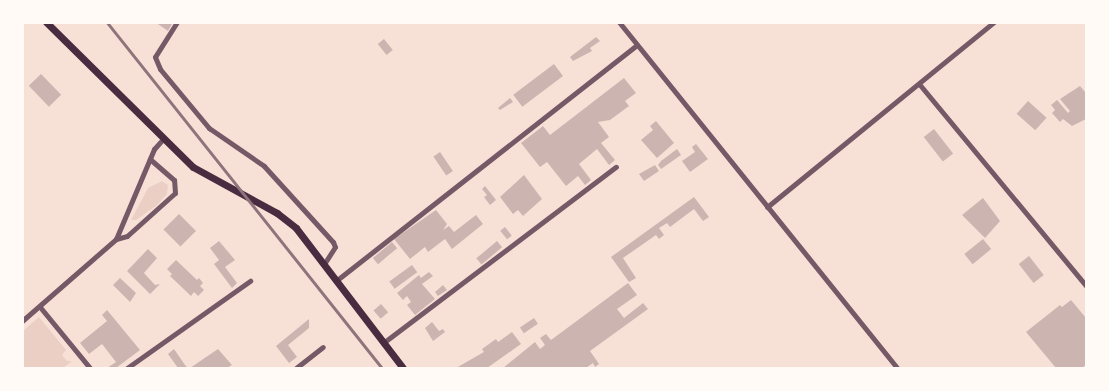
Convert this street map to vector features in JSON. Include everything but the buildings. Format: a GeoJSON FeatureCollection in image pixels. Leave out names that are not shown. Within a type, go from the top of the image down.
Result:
{"type":"FeatureCollection","features":[{"type":"Feature","properties":{"kind":"main road"},"geometry":{"type":"LineString","coordinates":[[46,22],[192,167],[277,213],[296,228],[403,368]]}},
{"type":"Feature","properties":{"kind":"street"},"geometry":{"type":"LineString","coordinates":[[177,22],[155,57],[160,69],[209,128],[264,166],[333,242],[334,247],[324,264]]}},
{"type":"Feature","properties":{"kind":"street"},"geometry":{"type":"LineString","coordinates":[[619,22],[897,368]]}},
{"type":"Feature","properties":{"kind":"street"},"geometry":{"type":"LineString","coordinates":[[767,207],[920,85],[994,22]]}},
{"type":"Feature","properties":{"kind":"street"},"geometry":{"type":"LineString","coordinates":[[337,280],[637,45]]}},
{"type":"Feature","properties":{"kind":"street"},"geometry":{"type":"LineString","coordinates":[[920,85],[1086,286]]}},
{"type":"Feature","properties":{"kind":"street"},"geometry":{"type":"LineString","coordinates":[[22,321],[116,239],[150,160],[163,139]]}},
{"type":"Feature","properties":{"kind":"street"},"geometry":{"type":"LineString","coordinates":[[116,239],[127,236],[175,193],[172,177],[150,160]]}},
{"type":"Feature","properties":{"kind":"street"},"geometry":{"type":"LineString","coordinates":[[383,343],[616,167]]}},
{"type":"Feature","properties":{"kind":"street"},"geometry":{"type":"LineString","coordinates":[[126,368],[250,281]]}},
{"type":"Feature","properties":{"kind":"street"},"geometry":{"type":"LineString","coordinates":[[40,307],[90,368]]}},
{"type":"Feature","properties":{"kind":"street"},"geometry":{"type":"LineString","coordinates":[[296,368],[323,346]]}},
{"type":"Feature","properties":{"kind":"shaded area"},"geometry":{"type":"Polygon","coordinates":[[[162,181],[168,185],[167,194],[156,206],[136,220],[131,220],[148,188],[162,181]]]}},
{"type":"Feature","properties":{"kind":"shaded area"},"geometry":{"type":"Polygon","coordinates":[[[39,317],[66,350],[62,355],[67,361],[72,361],[63,368],[23,368],[23,331],[39,317]]]}},
{"type":"Feature","properties":{"kind":"railway"},"geometry":{"type":"LineString","coordinates":[[107,22],[382,368]]}}]}
